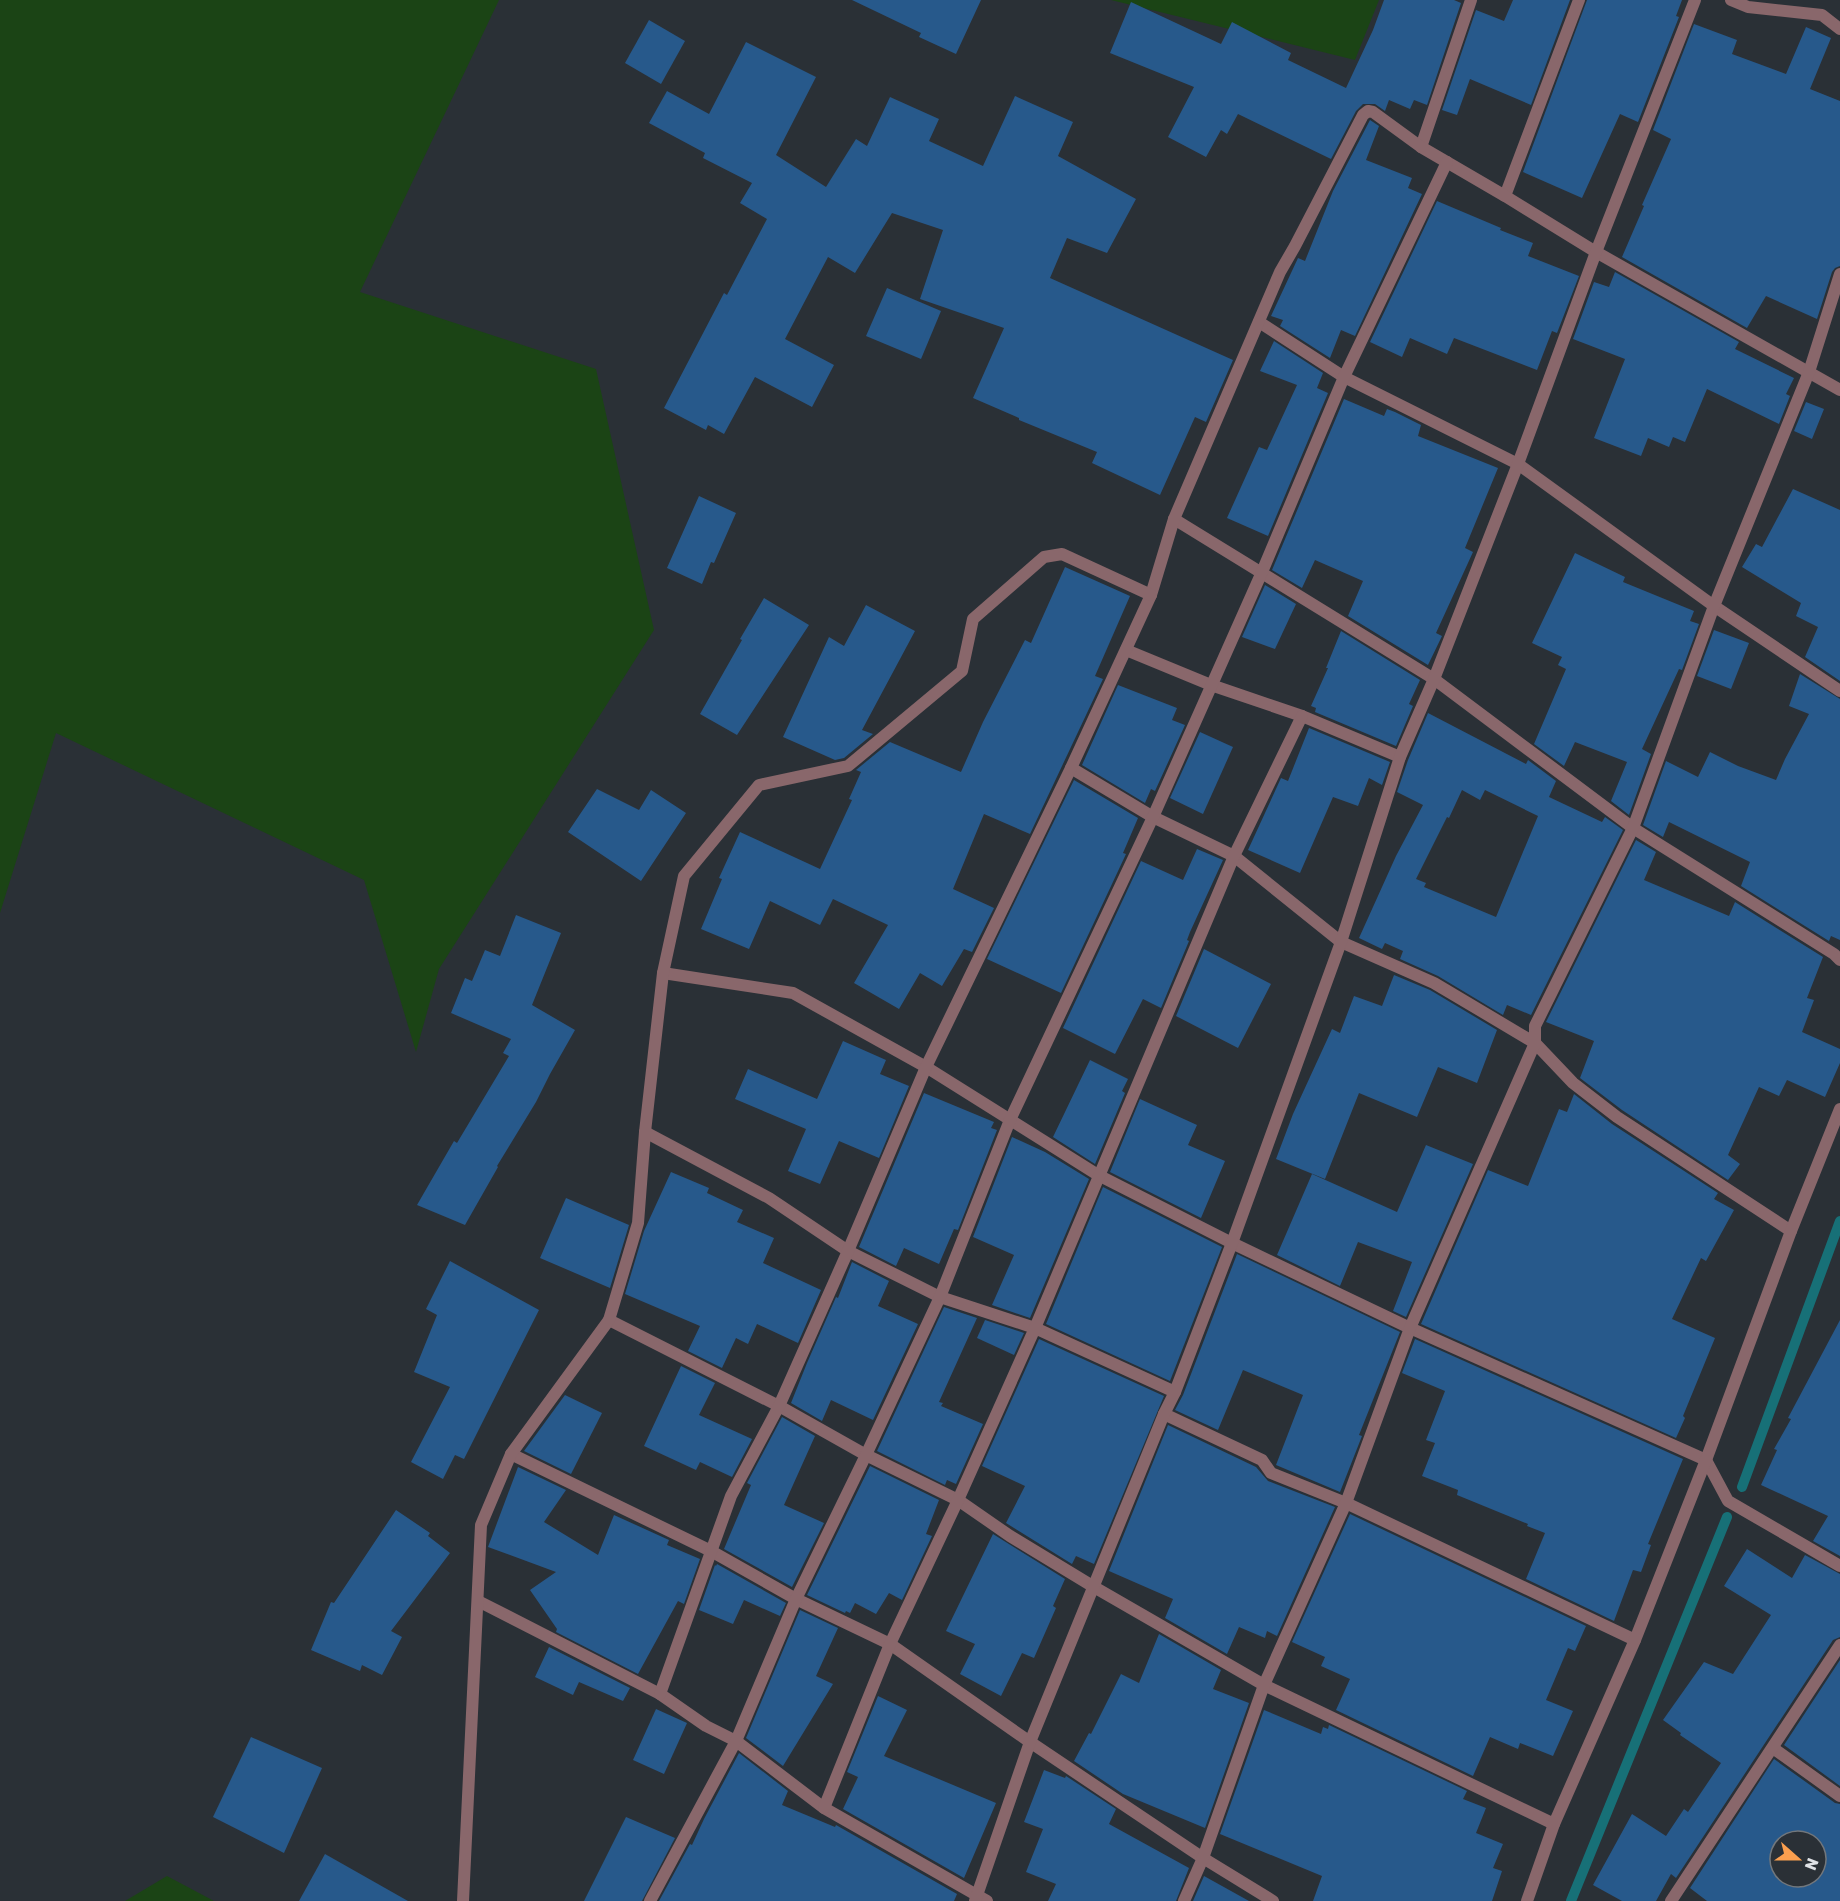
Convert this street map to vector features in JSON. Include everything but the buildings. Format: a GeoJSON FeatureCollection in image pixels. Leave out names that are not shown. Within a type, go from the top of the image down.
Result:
{"type":"FeatureCollection","features":[{"type":"Feature","properties":{"kind":"street"},"geometry":{"type":"LineString","coordinates":[[1421,147],[1471,0]]}},
{"type":"Feature","properties":{"kind":"street"},"geometry":{"type":"LineString","coordinates":[[1504,195],[1579,0]]}},
{"type":"Feature","properties":{"kind":"street"},"geometry":{"type":"LineString","coordinates":[[478,1601],[660,1694],[706,1726],[736,1741],[824,1808],[980,1899],[1030,1742],[1164,1413],[1175,1392],[1232,1244],[1341,942],[1400,757],[1434,679],[1518,464],[1596,252],[1695,0]]}},
{"type":"Feature","properties":{"kind":"street"},"geometry":{"type":"LineString","coordinates":[[1731,0],[1748,7],[1822,15],[1840,29]]}},
{"type":"Feature","properties":{"kind":"street"},"geometry":{"type":"LineString","coordinates":[[660,1694],[731,1496],[779,1406],[926,1067],[1071,768],[1151,595],[1174,519],[1280,272],[1363,115],[1368,111],[1373,112],[1421,147],[1596,252],[1840,390]]}},
{"type":"Feature","properties":{"kind":"street"},"geometry":{"type":"LineString","coordinates":[[650,1901],[736,1741],[796,1599],[940,1297],[1010,1120],[1153,817],[1262,572],[1344,377],[1447,162]]}},
{"type":"Feature","properties":{"kind":"street"},"geometry":{"type":"LineString","coordinates":[[1184,1901],[1203,1858],[1264,1685],[1346,1503],[1410,1328],[1535,1043],[1535,1026],[1633,828],[1714,606],[1809,372],[1840,274]]}},
{"type":"Feature","properties":{"kind":"street"},"geometry":{"type":"LineString","coordinates":[[1259,322],[1344,377],[1518,464],[1714,606],[1840,691]]}},
{"type":"Feature","properties":{"kind":"street"},"geometry":{"type":"LineString","coordinates":[[1174,519],[1434,679],[1633,828],[1834,954],[1840,960]]}},
{"type":"Feature","properties":{"kind":"street"},"geometry":{"type":"LineString","coordinates":[[463,1901],[481,1525],[511,1454],[609,1320],[638,1223],[645,1132],[663,973],[684,876],[759,785],[848,766],[962,671],[973,619],[1044,557],[1062,554],[1151,595]]}},
{"type":"Feature","properties":{"kind":"street"},"geometry":{"type":"LineString","coordinates":[[1126,650],[1211,685],[1302,716],[1400,757]]}},
{"type":"Feature","properties":{"kind":"street"},"geometry":{"type":"LineString","coordinates":[[824,1808],[890,1644],[1035,1328],[1233,856],[1302,716]]}},
{"type":"Feature","properties":{"kind":"street"},"geometry":{"type":"LineString","coordinates":[[1071,768],[1153,817],[1233,856],[1341,942],[1434,984],[1535,1043],[1573,1083],[1617,1118],[1791,1231]]}},
{"type":"Feature","properties":{"kind":"street"},"geometry":{"type":"LineString","coordinates":[[663,973],[793,993],[926,1067],[1098,1175],[1232,1244],[1410,1328],[1706,1460],[1728,1501],[1840,1566]]}},
{"type":"Feature","properties":{"kind":"street"},"geometry":{"type":"LineString","coordinates":[[1527,1901],[1554,1824],[1635,1640],[1840,1109]]}},
{"type":"Feature","properties":{"kind":"street"},"geometry":{"type":"LineString","coordinates":[[645,1132],[769,1198],[848,1251],[940,1297],[1035,1328],[1175,1392]]}},
{"type":"Feature","properties":{"kind":"street"},"geometry":{"type":"LineString","coordinates":[[609,1320],[779,1406],[866,1455],[958,1500],[1094,1587],[1264,1685],[1554,1824]]}},
{"type":"Feature","properties":{"kind":"street"},"geometry":{"type":"LineString","coordinates":[[1164,1413],[1262,1460],[1271,1473],[1346,1503],[1635,1640]]}},
{"type":"Feature","properties":{"kind":"street"},"geometry":{"type":"LineString","coordinates":[[511,1454],[711,1551],[796,1599],[890,1644],[1030,1742],[1203,1858],[1273,1901]]}},
{"type":"Feature","properties":{"kind":"street"},"geometry":{"type":"LineString","coordinates":[[1671,1901],[1840,1645]]}},
{"type":"Feature","properties":{"kind":"street"},"geometry":{"type":"LineString","coordinates":[[1773,1748],[1840,1796]]}},
{"type":"Feature","properties":{"kind":"green space"},"geometry":{"type":"Polygon","coordinates":[[[0,0],[499,0],[360,292],[596,369],[654,630],[439,969],[416,1052],[364,880],[56,733],[0,913],[0,0]]]}},
{"type":"Feature","properties":{"kind":"green space"},"geometry":{"type":"Polygon","coordinates":[[[1111,0],[1379,0],[1355,60],[1111,0]]]}},
{"type":"Feature","properties":{"kind":"green space"},"geometry":{"type":"Polygon","coordinates":[[[167,1876],[214,1901],[125,1901],[167,1876]]]}},
{"type":"Feature","properties":{"kind":"waterway"},"geometry":{"type":"LineString","coordinates":[[1742,1487],[1840,1221]]}},
{"type":"Feature","properties":{"kind":"waterway"},"geometry":{"type":"LineString","coordinates":[[1571,1901],[1727,1517]]}}]}
